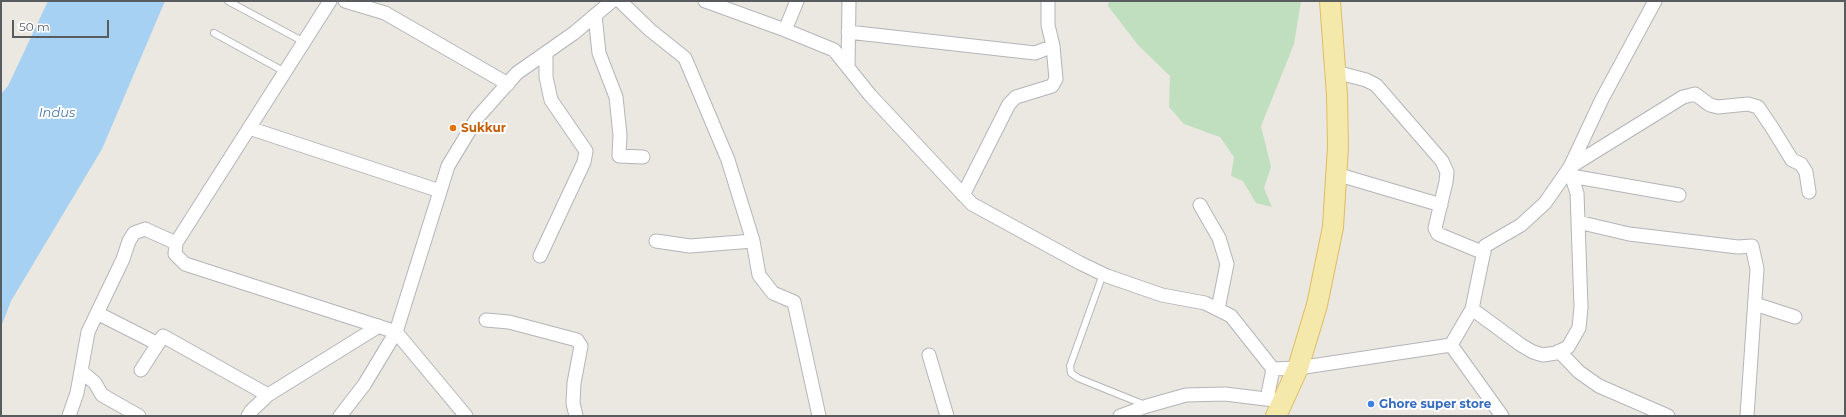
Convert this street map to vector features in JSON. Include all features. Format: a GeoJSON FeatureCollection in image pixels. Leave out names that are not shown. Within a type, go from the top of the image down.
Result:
{"type":"FeatureCollection","features":[{"type":"Feature","properties":{"kind":"main road"},"geometry":{"type":"LineString","coordinates":[[1275,405],[1298,368],[1317,305],[1333,227],[1338,140],[1336,72],[1330,1]]}},
{"type":"Feature","properties":{"kind":"main road"},"geometry":{"type":"LineString","coordinates":[[1332,34],[1338,1]]}},
{"type":"Feature","properties":{"kind":"street"},"geometry":{"type":"LineString","coordinates":[[345,1],[385,13],[508,84]]}},
{"type":"Feature","properties":{"kind":"street"},"geometry":{"type":"LineString","coordinates":[[340,416],[364,385],[396,332],[448,166],[477,118],[517,73],[546,53],[612,1]]}},
{"type":"Feature","properties":{"kind":"street"},"geometry":{"type":"LineString","coordinates":[[620,1],[650,30],[685,58],[728,160],[752,241],[759,275],[773,293],[794,302],[819,416]]}},
{"type":"Feature","properties":{"kind":"street"},"geometry":{"type":"LineString","coordinates":[[705,1],[834,50],[891,118],[972,204],[1103,274],[1162,295],[1205,303],[1231,316],[1273,369],[1275,405],[1225,394],[1186,395],[1147,406],[1120,416]]}},
{"type":"Feature","properties":{"kind":"street"},"geometry":{"type":"LineString","coordinates":[[784,30],[797,1]]}},
{"type":"Feature","properties":{"kind":"street"},"geometry":{"type":"LineString","coordinates":[[848,67],[849,1]]}},
{"type":"Feature","properties":{"kind":"street"},"geometry":{"type":"LineString","coordinates":[[963,195],[1009,104],[1016,97],[1052,86],[1056,79],[1053,46],[1048,25],[1048,1]]}},
{"type":"Feature","properties":{"kind":"street"},"geometry":{"type":"LineString","coordinates":[[1452,345],[1472,309],[1485,246],[1521,225],[1545,203],[1570,171],[1602,99],[1654,1]]}},
{"type":"Feature","properties":{"kind":"street"},"geometry":{"type":"LineString","coordinates":[[326,2],[304,42],[176,243],[175,254],[185,264],[396,332],[466,416]]}},
{"type":"Feature","properties":{"kind":"street"},"geometry":{"type":"LineString","coordinates":[[595,15],[599,53],[616,98],[620,135],[619,156],[643,157]]}},
{"type":"Feature","properties":{"kind":"street"},"geometry":{"type":"LineString","coordinates":[[848,32],[1035,53],[1053,46]]}},
{"type":"Feature","properties":{"kind":"street"},"geometry":{"type":"LineString","coordinates":[[540,256],[554,227],[561,207],[584,162],[586,151],[551,100],[546,77],[546,53]]}},
{"type":"Feature","properties":{"kind":"street"},"geometry":{"type":"LineString","coordinates":[[1336,72],[1366,80],[1376,85],[1442,161],[1447,172],[1435,228],[1438,234],[1484,253]]}},
{"type":"Feature","properties":{"kind":"street"},"geometry":{"type":"LineString","coordinates":[[1570,171],[1683,97],[1695,94],[1710,105],[1718,107],[1748,104],[1758,108],[1792,160],[1801,164],[1806,172],[1809,192]]}},
{"type":"Feature","properties":{"kind":"street"},"geometry":{"type":"LineString","coordinates":[[249,128],[440,191]]}},
{"type":"Feature","properties":{"kind":"street"},"geometry":{"type":"LineString","coordinates":[[1570,171],[1679,195]]}},
{"type":"Feature","properties":{"kind":"street"},"geometry":{"type":"LineString","coordinates":[[1472,309],[1520,345],[1533,352],[1543,355],[1560,351],[1568,347],[1579,328],[1581,307],[1578,193],[1570,171]]}},
{"type":"Feature","properties":{"kind":"street"},"geometry":{"type":"LineString","coordinates":[[1336,174],[1440,205]]}},
{"type":"Feature","properties":{"kind":"street"},"geometry":{"type":"LineString","coordinates":[[1200,205],[1219,238],[1227,264],[1218,310]]}},
{"type":"Feature","properties":{"kind":"street"},"geometry":{"type":"LineString","coordinates":[[1578,222],[1629,234],[1738,247],[1752,246],[1757,269],[1747,416]]}},
{"type":"Feature","properties":{"kind":"street"},"geometry":{"type":"LineString","coordinates":[[69,416],[77,393],[88,332],[123,259],[129,241],[134,233],[144,230],[176,243]]}},
{"type":"Feature","properties":{"kind":"street"},"geometry":{"type":"LineString","coordinates":[[656,241],[690,246],[752,241]]}},
{"type":"Feature","properties":{"kind":"street"},"geometry":{"type":"LineString","coordinates":[[1755,304],[1795,317]]}},
{"type":"Feature","properties":{"kind":"street"},"geometry":{"type":"LineString","coordinates":[[97,313],[158,344]]}},
{"type":"Feature","properties":{"kind":"street"},"geometry":{"type":"LineString","coordinates":[[486,320],[509,322],[577,340],[581,346],[574,383],[573,403],[576,416]]}},
{"type":"Feature","properties":{"kind":"street"},"geometry":{"type":"LineString","coordinates":[[248,416],[251,411],[268,396],[379,326]]}},
{"type":"Feature","properties":{"kind":"street"},"geometry":{"type":"LineString","coordinates":[[141,370],[163,336],[268,396]]}},
{"type":"Feature","properties":{"kind":"street"},"geometry":{"type":"LineString","coordinates":[[1273,369],[1298,368],[1452,345]]}},
{"type":"Feature","properties":{"kind":"street"},"geometry":{"type":"LineString","coordinates":[[1452,345],[1502,416]]}},
{"type":"Feature","properties":{"kind":"street"},"geometry":{"type":"LineString","coordinates":[[1560,351],[1579,372],[1641,411],[1668,416]]}},
{"type":"Feature","properties":{"kind":"street"},"geometry":{"type":"LineString","coordinates":[[929,355],[948,416]]}},
{"type":"Feature","properties":{"kind":"street"},"geometry":{"type":"LineString","coordinates":[[80,371],[95,383],[102,395],[139,416]]}},
{"type":"Feature","properties":{"kind":"lane"},"geometry":{"type":"LineString","coordinates":[[228,1],[304,42]]}},
{"type":"Feature","properties":{"kind":"lane"},"geometry":{"type":"LineString","coordinates":[[214,33],[285,72]]}},
{"type":"Feature","properties":{"kind":"lane"},"geometry":{"type":"LineString","coordinates":[[1103,274],[1070,366],[1071,373],[1078,378],[1147,406]]}},
{"type":"Feature","properties":{"kind":"green space"},"geometry":{"type":"Polygon","coordinates":[[[1109,1],[1301,1],[1294,44],[1261,126],[1271,167],[1264,188],[1272,207],[1256,203],[1243,181],[1231,176],[1234,157],[1220,137],[1184,124],[1169,107],[1170,76],[1138,45],[1108,6],[1109,1]]]}},
{"type":"Feature","properties":{"kind":"water","name":"Indus"},"geometry":{"type":"Polygon","coordinates":[[[48,1],[165,1],[102,149],[11,301],[1,327],[1,94],[8,86],[48,1]]]}},
{"type":"Feature","properties":{"kind":"place","name":"Sukkur"},"geometry":{"type":"Point","coordinates":[453,128]}},
{"type":"Feature","properties":{"kind":"place","name":"Ghore super store"},"geometry":{"type":"Point","coordinates":[1371,404]}}]}
